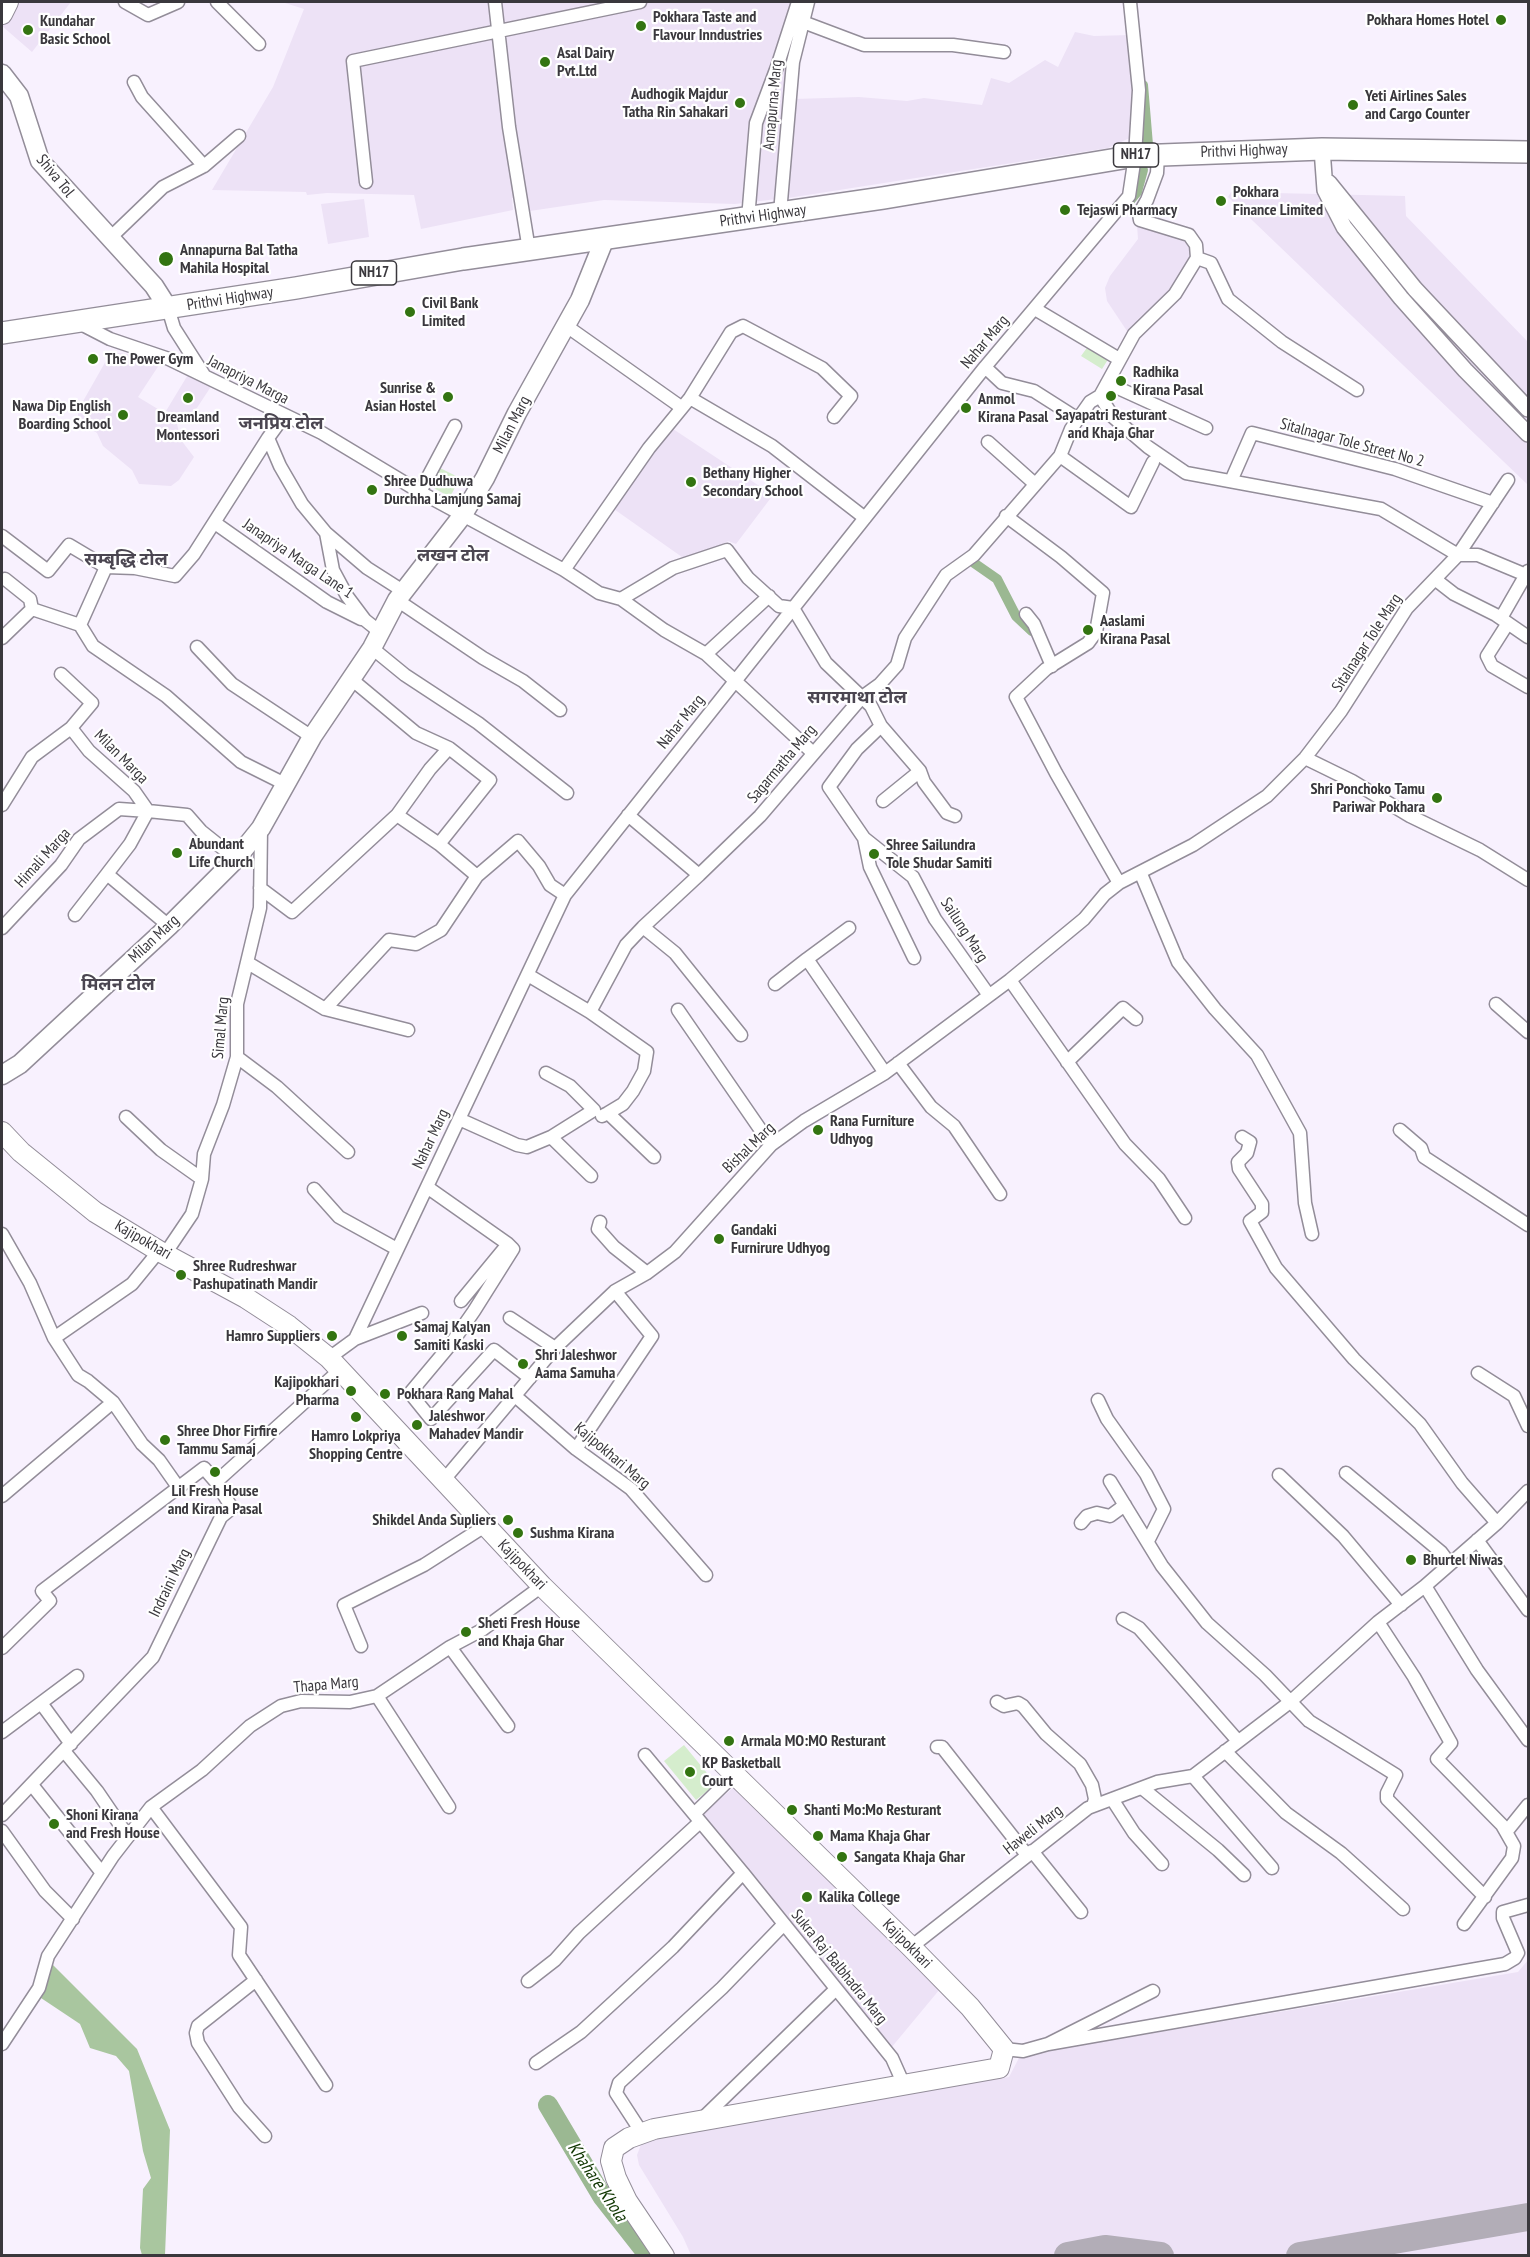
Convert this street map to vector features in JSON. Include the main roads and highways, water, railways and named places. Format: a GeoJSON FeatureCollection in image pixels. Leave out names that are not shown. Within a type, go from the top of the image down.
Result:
{"type":"FeatureCollection","features":[{"type":"Feature","properties":{"kind":"highway","name":"Prithvi Highway"},"geometry":{"type":"LineString","coordinates":[[2,333],[605,238],[748,219],[1135,156],[1322,148],[1528,152]]}},
{"type":"Feature","properties":{"kind":"main road"},"geometry":{"type":"LineString","coordinates":[[2,14],[8,2]]}},
{"type":"Feature","properties":{"kind":"main road","name":"Shiva Tol"},"geometry":{"type":"LineString","coordinates":[[2,74],[19,96],[39,161],[154,286],[168,308]]}},
{"type":"Feature","properties":{"kind":"main road","name":"Milan Marg"},"geometry":{"type":"LineString","coordinates":[[2,1075],[20,1064],[169,926],[236,859],[261,828],[312,737],[376,640],[400,596],[462,516],[485,478],[580,300],[605,238]]}},
{"type":"Feature","properties":{"kind":"main road","name":"Kajipokhari"},"geometry":{"type":"LineString","coordinates":[[2,1132],[21,1152],[95,1212],[246,1298],[288,1326],[335,1364],[542,1586],[970,2007],[1004,2049],[999,2068],[642,2133],[614,2148],[611,2161],[627,2201],[663,2256]]}},
{"type":"Feature","properties":{"kind":"waterway"},"geometry":{"type":"LineString","coordinates":[[1143,85],[1148,145]]}},
{"type":"Feature","properties":{"kind":"waterway"},"geometry":{"type":"LineString","coordinates":[[1127,204],[1137,192],[1143,170]]}},
{"type":"Feature","properties":{"kind":"waterway"},"geometry":{"type":"LineString","coordinates":[[974,563],[997,579],[1016,616],[1032,631]]}},
{"type":"Feature","properties":{"kind":"waterway","name":"Khahare Khola"},"geometry":{"type":"LineString","coordinates":[[548,2105],[602,2196],[649,2256]]}},
{"type":"Feature","properties":{"kind":"place","name":"Pokhara Homes Hotel"},"geometry":{"type":"Point","coordinates":[1501,20]}},
{"type":"Feature","properties":{"kind":"place","name":"Pokhara Taste and Flavour Inndustries"},"geometry":{"type":"Point","coordinates":[641,26]}},
{"type":"Feature","properties":{"kind":"place","name":"Kundahar Basic School"},"geometry":{"type":"Point","coordinates":[28,30]}},
{"type":"Feature","properties":{"kind":"place","name":"Asal Dairy Pvt.Ltd"},"geometry":{"type":"Point","coordinates":[545,62]}},
{"type":"Feature","properties":{"kind":"place","name":"Audhogik Majdur Tatha Rin Sahakari"},"geometry":{"type":"Point","coordinates":[740,103]}},
{"type":"Feature","properties":{"kind":"place","name":"Yeti Airlines Sales and Cargo Counter"},"geometry":{"type":"Point","coordinates":[1353,105]}},
{"type":"Feature","properties":{"kind":"place","name":"Pokhara Finance Limited"},"geometry":{"type":"Point","coordinates":[1221,201]}},
{"type":"Feature","properties":{"kind":"place","name":"Tejaswi Pharmacy"},"geometry":{"type":"Point","coordinates":[1065,210]}},
{"type":"Feature","properties":{"kind":"place","name":"Annapurna Bal Tatha Mahila Hospital"},"geometry":{"type":"Point","coordinates":[166,259]}},
{"type":"Feature","properties":{"kind":"place","name":"Civil Bank Limited"},"geometry":{"type":"Point","coordinates":[410,312]}},
{"type":"Feature","properties":{"kind":"place","name":"The Power Gym"},"geometry":{"type":"Point","coordinates":[93,359]}},
{"type":"Feature","properties":{"kind":"place","name":"Radhika Kirana Pasal"},"geometry":{"type":"Point","coordinates":[1121,381]}},
{"type":"Feature","properties":{"kind":"place","name":"Sayapatri Resturant and Khaja Ghar"},"geometry":{"type":"Point","coordinates":[1111,396]}},
{"type":"Feature","properties":{"kind":"place","name":"Sunrise & Asian Hostel"},"geometry":{"type":"Point","coordinates":[448,397]}},
{"type":"Feature","properties":{"kind":"place","name":"Dreamland Montessori"},"geometry":{"type":"Point","coordinates":[188,398]}},
{"type":"Feature","properties":{"kind":"place","name":"Anmol Kirana Pasal"},"geometry":{"type":"Point","coordinates":[966,408]}},
{"type":"Feature","properties":{"kind":"place","name":"Nawa Dip English Boarding School"},"geometry":{"type":"Point","coordinates":[123,415]}},
{"type":"Feature","properties":{"kind":"place","name":"Bethany Higher Secondary School"},"geometry":{"type":"Point","coordinates":[691,482]}},
{"type":"Feature","properties":{"kind":"place","name":"Shree Dudhuwa Durchha Lamjung Samaj"},"geometry":{"type":"Point","coordinates":[372,490]}},
{"type":"Feature","properties":{"kind":"place","name":"Aaslami Kirana Pasal"},"geometry":{"type":"Point","coordinates":[1088,630]}},
{"type":"Feature","properties":{"kind":"place","name":"Shri Ponchoko Tamu Pariwar Pokhara"},"geometry":{"type":"Point","coordinates":[1437,798]}},
{"type":"Feature","properties":{"kind":"place","name":"Abundant Life Church"},"geometry":{"type":"Point","coordinates":[177,853]}},
{"type":"Feature","properties":{"kind":"place","name":"Shree Sailundra Tole Shudar Samiti"},"geometry":{"type":"Point","coordinates":[874,854]}},
{"type":"Feature","properties":{"kind":"place","name":"Rana Furniture Udhyog"},"geometry":{"type":"Point","coordinates":[818,1130]}},
{"type":"Feature","properties":{"kind":"place","name":"Gandaki Furnirure Udhyog"},"geometry":{"type":"Point","coordinates":[719,1239]}},
{"type":"Feature","properties":{"kind":"place","name":"Shree Rudreshwar Pashupatinath Mandir"},"geometry":{"type":"Point","coordinates":[181,1275]}},
{"type":"Feature","properties":{"kind":"place","name":"Hamro Suppliers"},"geometry":{"type":"Point","coordinates":[332,1336]}},
{"type":"Feature","properties":{"kind":"place","name":"Samaj Kalyan Samiti Kaski"},"geometry":{"type":"Point","coordinates":[402,1336]}},
{"type":"Feature","properties":{"kind":"place","name":"Shri Jaleshwor Aama Samuha"},"geometry":{"type":"Point","coordinates":[523,1364]}},
{"type":"Feature","properties":{"kind":"place","name":"Kajipokhari Pharma"},"geometry":{"type":"Point","coordinates":[351,1391]}},
{"type":"Feature","properties":{"kind":"place","name":"Pokhara Rang Mahal"},"geometry":{"type":"Point","coordinates":[385,1394]}},
{"type":"Feature","properties":{"kind":"place","name":"Hamro Lokpriya Shopping Centre"},"geometry":{"type":"Point","coordinates":[356,1417]}},
{"type":"Feature","properties":{"kind":"place","name":"Jaleshwor Mahadev Mandir"},"geometry":{"type":"Point","coordinates":[417,1425]}},
{"type":"Feature","properties":{"kind":"place","name":"Shree Dhor Firfire Tammu Samaj"},"geometry":{"type":"Point","coordinates":[165,1440]}},
{"type":"Feature","properties":{"kind":"place","name":"Lil Fresh House and Kirana Pasal"},"geometry":{"type":"Point","coordinates":[215,1472]}},
{"type":"Feature","properties":{"kind":"place","name":"Shikdel Anda Supliers"},"geometry":{"type":"Point","coordinates":[508,1520]}},
{"type":"Feature","properties":{"kind":"place","name":"Sushma Kirana"},"geometry":{"type":"Point","coordinates":[518,1533]}},
{"type":"Feature","properties":{"kind":"place","name":"Bhurtel Niwas"},"geometry":{"type":"Point","coordinates":[1411,1560]}},
{"type":"Feature","properties":{"kind":"place","name":"Sheti Fresh House and Khaja Ghar"},"geometry":{"type":"Point","coordinates":[466,1632]}},
{"type":"Feature","properties":{"kind":"place","name":"Armala MO:MO Resturant"},"geometry":{"type":"Point","coordinates":[729,1741]}},
{"type":"Feature","properties":{"kind":"place","name":"KP Basketball Court"},"geometry":{"type":"Point","coordinates":[690,1772]}},
{"type":"Feature","properties":{"kind":"place","name":"Shanti Mo:Mo Resturant"},"geometry":{"type":"Point","coordinates":[792,1810]}},
{"type":"Feature","properties":{"kind":"place","name":"Shoni Kirana and Fresh House"},"geometry":{"type":"Point","coordinates":[54,1824]}},
{"type":"Feature","properties":{"kind":"place","name":"Mama Khaja Ghar"},"geometry":{"type":"Point","coordinates":[818,1836]}},
{"type":"Feature","properties":{"kind":"place","name":"Sangata Khaja Ghar"},"geometry":{"type":"Point","coordinates":[842,1857]}},
{"type":"Feature","properties":{"kind":"place","name":"Kalika College"},"geometry":{"type":"Point","coordinates":[807,1897]}},
{"type":"Feature","properties":{"kind":"district","name":"जनप्रिय टोल"},"geometry":{"type":"Point","coordinates":[281,424]}},
{"type":"Feature","properties":{"kind":"district","name":"लखन टोल"},"geometry":{"type":"Point","coordinates":[453,556]}},
{"type":"Feature","properties":{"kind":"district","name":"सम्बृद्धि टोल"},"geometry":{"type":"Point","coordinates":[126,560]}},
{"type":"Feature","properties":{"kind":"district","name":"सगरमाथा टोल"},"geometry":{"type":"Point","coordinates":[857,698]}},
{"type":"Feature","properties":{"kind":"district","name":"मिलन टोल"},"geometry":{"type":"Point","coordinates":[118,985]}}]}
